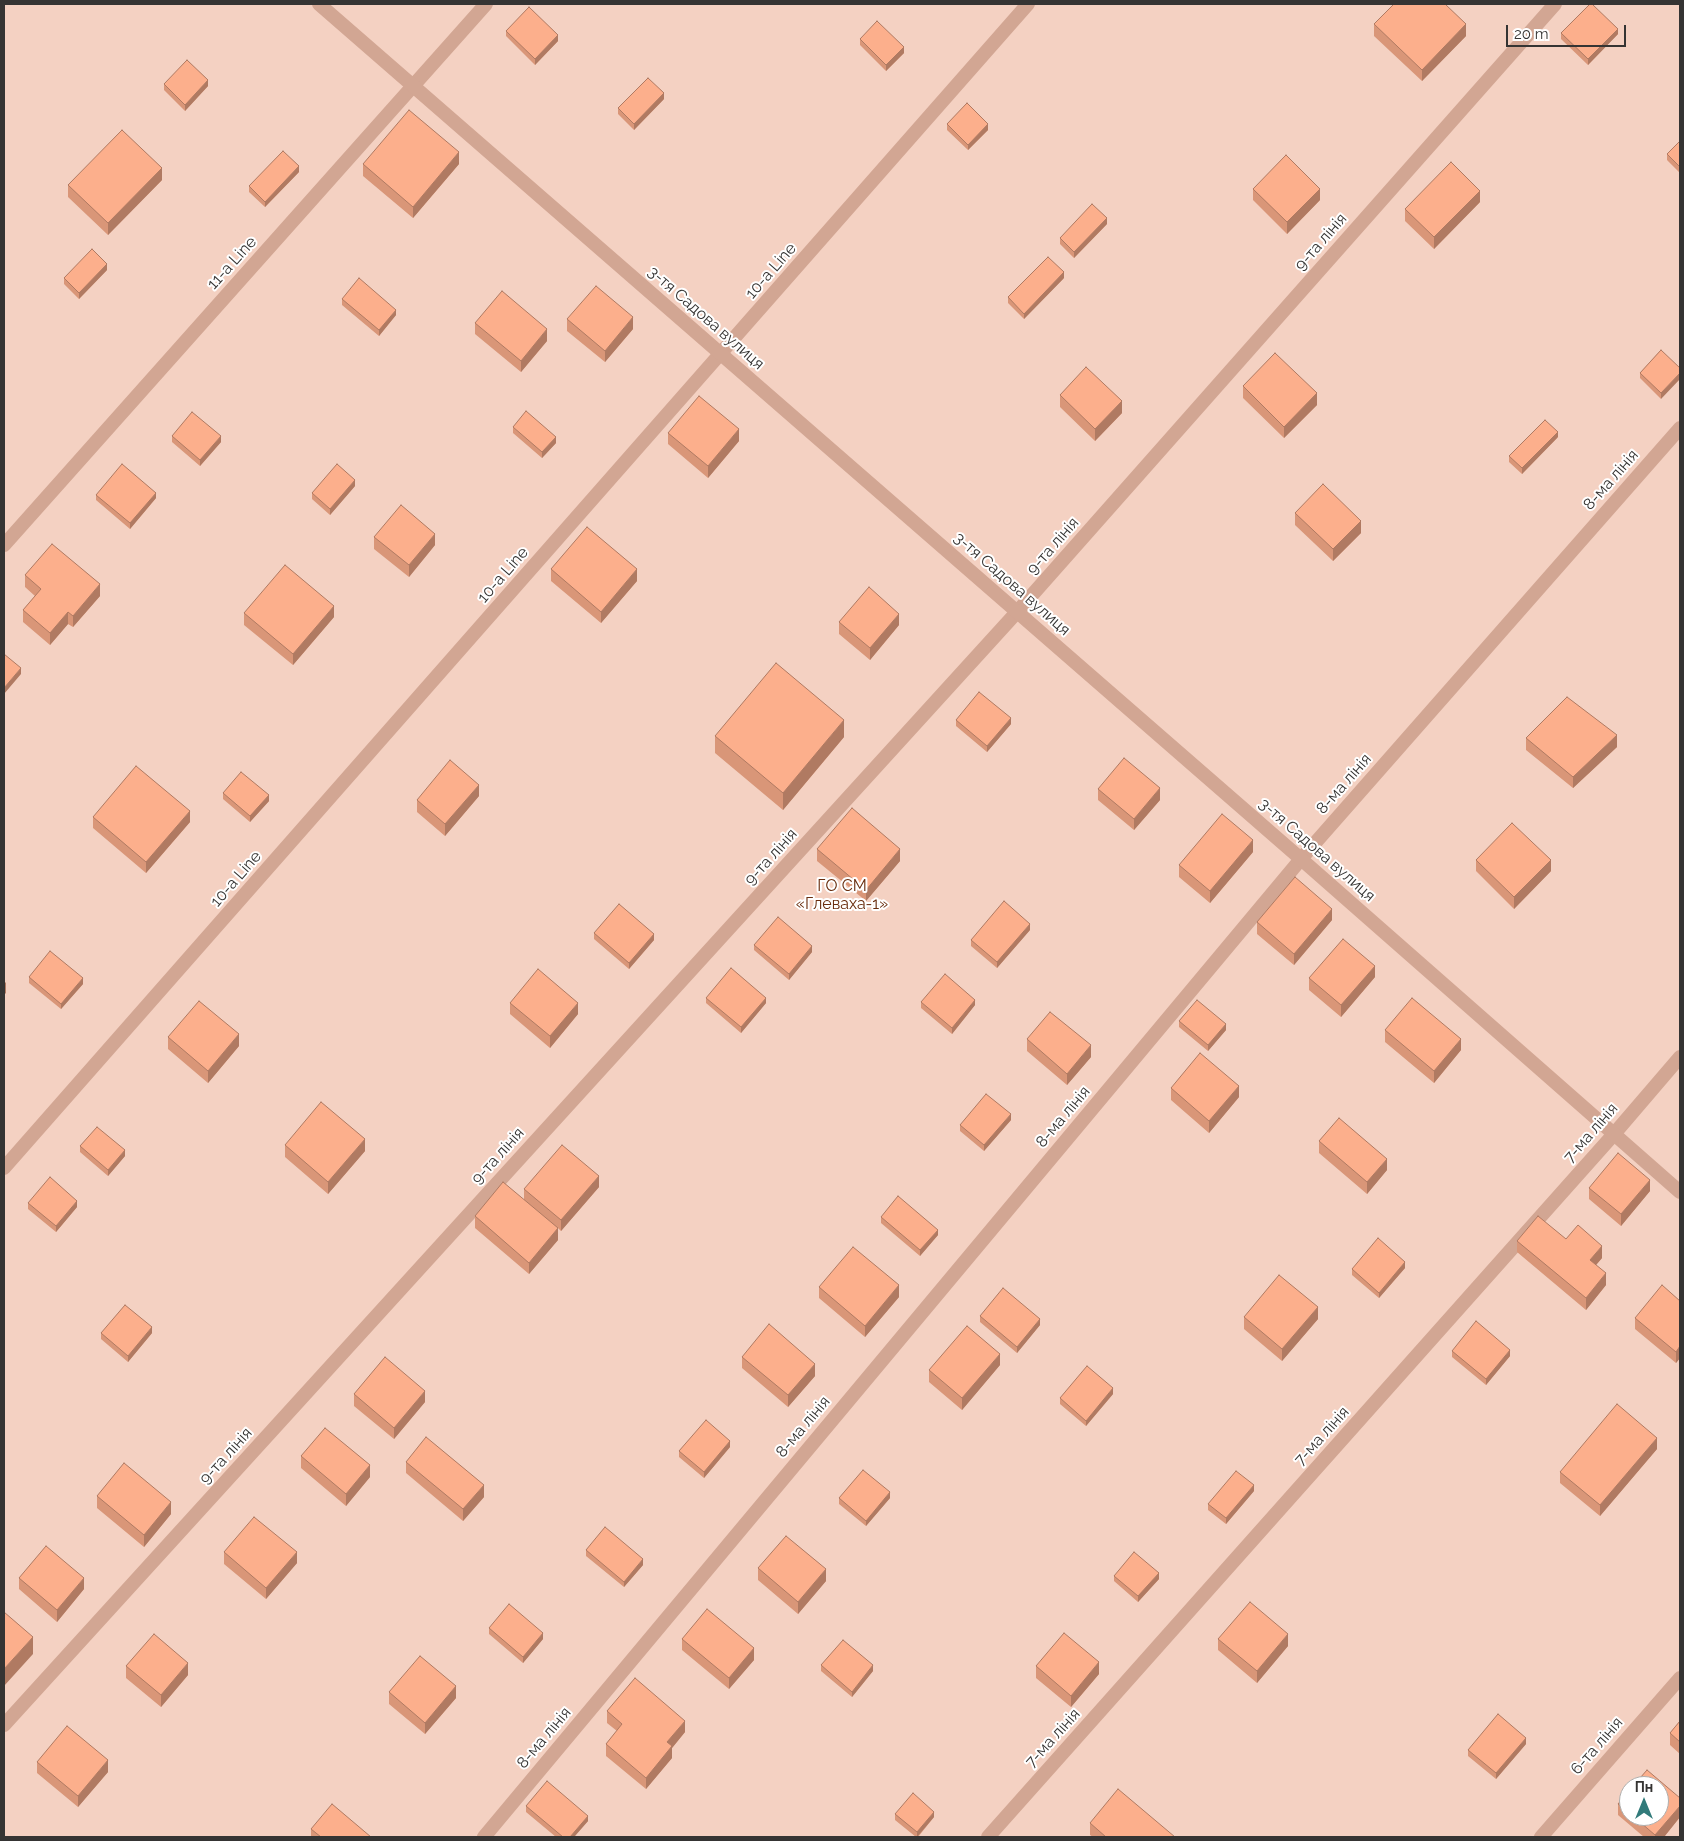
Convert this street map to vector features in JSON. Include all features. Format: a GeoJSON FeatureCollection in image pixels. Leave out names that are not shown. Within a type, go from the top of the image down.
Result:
{"type":"FeatureCollection","features":[{"type":"Feature","properties":{"kind":"street","name":"3-тя Садова вулиця"},"geometry":{"type":"LineString","coordinates":[[320,4],[1301,858],[1680,1192]]}},
{"type":"Feature","properties":{"kind":"street","name":"11-a Line"},"geometry":{"type":"LineString","coordinates":[[4,545],[486,4]]}},
{"type":"Feature","properties":{"kind":"street","name":"10-a Line"},"geometry":{"type":"LineString","coordinates":[[4,1168],[1028,4]]}},
{"type":"Feature","properties":{"kind":"street","name":"9-та лінія"},"geometry":{"type":"LineString","coordinates":[[4,1725],[1017,612],[1555,4]]}},
{"type":"Feature","properties":{"kind":"street","name":"8-ма лінія"},"geometry":{"type":"LineString","coordinates":[[484,1837],[1301,858],[1680,428]]}},
{"type":"Feature","properties":{"kind":"street","name":"7-ма лінія"},"geometry":{"type":"LineString","coordinates":[[988,1837],[1614,1134],[1680,1057]]}},
{"type":"Feature","properties":{"kind":"street","name":"6-та лінія"},"geometry":{"type":"LineString","coordinates":[[1541,1837],[1680,1678]]}},
{"type":"Feature","properties":{"kind":"green space","name":"ГО СМ «Глеваха-1»"},"geometry":{"type":"Polygon","coordinates":[[[4,4],[1680,4],[1680,1837],[4,1837],[4,4]]]}},
{"type":"Feature","properties":{"kind":"building"},"geometry":{"type":"Polygon","coordinates":[[[1394,4],[1445,4],[1466,24],[1422,70],[1374,24],[1394,4]]]}},
{"type":"Feature","properties":{"kind":"building"},"geometry":{"type":"Polygon","coordinates":[[[1590,4],[1618,29],[1588,59],[1561,33],[1590,4]]]}},
{"type":"Feature","properties":{"kind":"building"},"geometry":{"type":"Polygon","coordinates":[[[529,7],[558,35],[535,59],[506,31],[529,7]]]}},
{"type":"Feature","properties":{"kind":"building"},"geometry":{"type":"Polygon","coordinates":[[[877,21],[904,47],[886,65],[860,39],[877,21]]]}},
{"type":"Feature","properties":{"kind":"building"},"geometry":{"type":"Polygon","coordinates":[[[187,60],[208,80],[185,105],[164,84],[187,60]]]}},
{"type":"Feature","properties":{"kind":"building"},"geometry":{"type":"Polygon","coordinates":[[[648,78],[664,93],[634,124],[618,108],[648,78]]]}},
{"type":"Feature","properties":{"kind":"building"},"geometry":{"type":"Polygon","coordinates":[[[967,103],[988,124],[968,145],[947,124],[967,103]]]}},
{"type":"Feature","properties":{"kind":"building"},"geometry":{"type":"Polygon","coordinates":[[[409,110],[459,152],[413,207],[363,164],[409,110]]]}},
{"type":"Feature","properties":{"kind":"building"},"geometry":{"type":"Polygon","coordinates":[[[122,130],[162,168],[108,223],[68,185],[122,130]]]}},
{"type":"Feature","properties":{"kind":"building"},"geometry":{"type":"Polygon","coordinates":[[[1680,141],[1680,167],[1667,154],[1680,141]]]}},
{"type":"Feature","properties":{"kind":"building"},"geometry":{"type":"Polygon","coordinates":[[[283,151],[299,166],[265,202],[249,186],[283,151]]]}},
{"type":"Feature","properties":{"kind":"building"},"geometry":{"type":"Polygon","coordinates":[[[1286,155],[1320,189],[1287,222],[1253,189],[1286,155]]]}},
{"type":"Feature","properties":{"kind":"building"},"geometry":{"type":"Polygon","coordinates":[[[1451,162],[1480,191],[1434,237],[1405,209],[1451,162]]]}},
{"type":"Feature","properties":{"kind":"building"},"geometry":{"type":"Polygon","coordinates":[[[1092,204],[1107,218],[1074,252],[1060,238],[1092,204]]]}},
{"type":"Feature","properties":{"kind":"building"},"geometry":{"type":"Polygon","coordinates":[[[92,249],[107,264],[79,293],[64,278],[92,249]]]}},
{"type":"Feature","properties":{"kind":"building"},"geometry":{"type":"Polygon","coordinates":[[[1048,257],[1064,272],[1024,314],[1008,297],[1048,257]]]}},
{"type":"Feature","properties":{"kind":"building"},"geometry":{"type":"Polygon","coordinates":[[[359,278],[396,310],[379,330],[342,299],[359,278]]]}},
{"type":"Feature","properties":{"kind":"building"},"geometry":{"type":"Polygon","coordinates":[[[596,286],[633,317],[605,351],[567,319],[596,286]]]}},
{"type":"Feature","properties":{"kind":"building"},"geometry":{"type":"Polygon","coordinates":[[[502,291],[547,329],[521,361],[475,323],[502,291]]]}},
{"type":"Feature","properties":{"kind":"building"},"geometry":{"type":"Polygon","coordinates":[[[1661,350],[1680,368],[1680,373],[1661,393],[1640,373],[1661,350]]]}},
{"type":"Feature","properties":{"kind":"building"},"geometry":{"type":"Polygon","coordinates":[[[1275,353],[1317,393],[1284,427],[1243,386],[1275,353]]]}},
{"type":"Feature","properties":{"kind":"building"},"geometry":{"type":"Polygon","coordinates":[[[1086,367],[1122,401],[1095,429],[1060,395],[1086,367]]]}},
{"type":"Feature","properties":{"kind":"building"},"geometry":{"type":"Polygon","coordinates":[[[699,396],[739,429],[708,466],[668,433],[699,396]]]}},
{"type":"Feature","properties":{"kind":"building"},"geometry":{"type":"Polygon","coordinates":[[[526,411],[556,437],[542,452],[513,427],[526,411]]]}},
{"type":"Feature","properties":{"kind":"building"},"geometry":{"type":"Polygon","coordinates":[[[192,412],[221,436],[200,460],[172,436],[192,412]]]}},
{"type":"Feature","properties":{"kind":"building"},"geometry":{"type":"Polygon","coordinates":[[[1545,420],[1558,432],[1522,468],[1509,456],[1545,420]]]}},
{"type":"Feature","properties":{"kind":"building"},"geometry":{"type":"Polygon","coordinates":[[[122,464],[156,493],[130,523],[96,495],[122,464]]]}},
{"type":"Feature","properties":{"kind":"building"},"geometry":{"type":"Polygon","coordinates":[[[337,464],[355,480],[330,509],[312,493],[337,464]]]}},
{"type":"Feature","properties":{"kind":"building"},"geometry":{"type":"Polygon","coordinates":[[[1323,484],[1361,521],[1333,549],[1295,513],[1323,484]]]}},
{"type":"Feature","properties":{"kind":"building"},"geometry":{"type":"Polygon","coordinates":[[[401,505],[435,534],[409,565],[374,537],[401,505]]]}},
{"type":"Feature","properties":{"kind":"building"},"geometry":{"type":"Polygon","coordinates":[[[587,527],[637,569],[601,612],[551,569],[587,527]]]}},
{"type":"Feature","properties":{"kind":"building"},"geometry":{"type":"Polygon","coordinates":[[[52,544],[100,584],[73,616],[68,612],[50,633],[23,610],[41,589],[25,575],[52,544]]]}},
{"type":"Feature","properties":{"kind":"building"},"geometry":{"type":"Polygon","coordinates":[[[285,565],[334,606],[293,654],[244,613],[285,565]]]}},
{"type":"Feature","properties":{"kind":"building"},"geometry":{"type":"Polygon","coordinates":[[[869,587],[899,614],[870,648],[839,622],[869,587]]]}},
{"type":"Feature","properties":{"kind":"building"},"geometry":{"type":"Polygon","coordinates":[[[4,654],[21,668],[4,688],[4,654]]]}},
{"type":"Feature","properties":{"kind":"building"},"geometry":{"type":"Polygon","coordinates":[[[776,663],[844,720],[783,793],[715,736],[776,663]]]}},
{"type":"Feature","properties":{"kind":"building"},"geometry":{"type":"Polygon","coordinates":[[[979,692],[1011,718],[987,746],[956,720],[979,692]]]}},
{"type":"Feature","properties":{"kind":"building"},"geometry":{"type":"Polygon","coordinates":[[[1567,697],[1617,735],[1573,777],[1526,738],[1567,697]]]}},
{"type":"Feature","properties":{"kind":"building"},"geometry":{"type":"Polygon","coordinates":[[[1124,758],[1160,788],[1134,819],[1098,789],[1124,758]]]}},
{"type":"Feature","properties":{"kind":"building"},"geometry":{"type":"Polygon","coordinates":[[[450,760],[479,785],[445,824],[417,800],[450,760]]]}},
{"type":"Feature","properties":{"kind":"building"},"geometry":{"type":"Polygon","coordinates":[[[136,766],[190,811],[146,862],[93,817],[136,766]]]}},
{"type":"Feature","properties":{"kind":"building"},"geometry":{"type":"Polygon","coordinates":[[[241,772],[269,795],[250,816],[223,793],[241,772]]]}},
{"type":"Feature","properties":{"kind":"building"},"geometry":{"type":"Polygon","coordinates":[[[852,808],[900,849],[866,890],[817,849],[852,808]]]}},
{"type":"Feature","properties":{"kind":"building"},"geometry":{"type":"Polygon","coordinates":[[[1222,814],[1253,840],[1210,891],[1179,865],[1222,814]]]}},
{"type":"Feature","properties":{"kind":"building"},"geometry":{"type":"Polygon","coordinates":[[[1512,823],[1551,860],[1514,897],[1476,860],[1512,823]]]}},
{"type":"Feature","properties":{"kind":"building"},"geometry":{"type":"Polygon","coordinates":[[[1295,877],[1332,909],[1294,954],[1257,922],[1295,877]]]}},
{"type":"Feature","properties":{"kind":"building"},"geometry":{"type":"Polygon","coordinates":[[[1004,901],[1030,924],[997,962],[971,940],[1004,901]]]}},
{"type":"Feature","properties":{"kind":"building"},"geometry":{"type":"Polygon","coordinates":[[[619,904],[654,934],[629,963],[594,933],[619,904]]]}},
{"type":"Feature","properties":{"kind":"building"},"geometry":{"type":"Polygon","coordinates":[[[778,917],[812,946],[789,974],[754,945],[778,917]]]}},
{"type":"Feature","properties":{"kind":"building"},"geometry":{"type":"Polygon","coordinates":[[[1343,939],[1375,966],[1341,1005],[1309,978],[1343,939]]]}},
{"type":"Feature","properties":{"kind":"building"},"geometry":{"type":"Polygon","coordinates":[[[50,951],[83,978],[61,1004],[29,977],[50,951]]]}},
{"type":"Feature","properties":{"kind":"building"},"geometry":{"type":"Polygon","coordinates":[[[731,968],[766,998],[741,1027],[706,998],[731,968]]]}},
{"type":"Feature","properties":{"kind":"building"},"geometry":{"type":"Polygon","coordinates":[[[538,969],[578,1003],[550,1036],[510,1003],[538,969]]]}},
{"type":"Feature","properties":{"kind":"building"},"geometry":{"type":"Polygon","coordinates":[[[945,974],[975,1000],[952,1028],[921,1002],[945,974]]]}},
{"type":"Feature","properties":{"kind":"building"},"geometry":{"type":"Polygon","coordinates":[[[1412,998],[1461,1039],[1434,1071],[1385,1030],[1412,998]]]}},
{"type":"Feature","properties":{"kind":"building"},"geometry":{"type":"Polygon","coordinates":[[[1197,1000],[1226,1024],[1208,1045],[1179,1021],[1197,1000]]]}},
{"type":"Feature","properties":{"kind":"building"},"geometry":{"type":"Polygon","coordinates":[[[199,1001],[239,1034],[208,1071],[168,1037],[199,1001]]]}},
{"type":"Feature","properties":{"kind":"building"},"geometry":{"type":"Polygon","coordinates":[[[1050,1012],[1091,1045],[1067,1074],[1027,1039],[1050,1012]]]}},
{"type":"Feature","properties":{"kind":"building"},"geometry":{"type":"Polygon","coordinates":[[[1200,1053],[1239,1086],[1209,1121],[1171,1088],[1200,1053]]]}},
{"type":"Feature","properties":{"kind":"building"},"geometry":{"type":"Polygon","coordinates":[[[986,1094],[1011,1114],[984,1145],[960,1125],[986,1094]]]}},
{"type":"Feature","properties":{"kind":"building"},"geometry":{"type":"Polygon","coordinates":[[[321,1102],[365,1139],[328,1182],[285,1145],[321,1102]]]}},
{"type":"Feature","properties":{"kind":"building"},"geometry":{"type":"Polygon","coordinates":[[[1339,1118],[1387,1159],[1367,1182],[1319,1141],[1339,1118]]]}},
{"type":"Feature","properties":{"kind":"building"},"geometry":{"type":"Polygon","coordinates":[[[97,1127],[125,1150],[108,1170],[80,1146],[97,1127]]]}},
{"type":"Feature","properties":{"kind":"building"},"geometry":{"type":"Polygon","coordinates":[[[562,1145],[599,1176],[561,1220],[524,1189],[562,1145]]]}},
{"type":"Feature","properties":{"kind":"building"},"geometry":{"type":"Polygon","coordinates":[[[1618,1153],[1650,1180],[1621,1214],[1589,1188],[1618,1153]]]}},
{"type":"Feature","properties":{"kind":"building"},"geometry":{"type":"Polygon","coordinates":[[[50,1177],[77,1201],[56,1226],[28,1203],[50,1177]]]}},
{"type":"Feature","properties":{"kind":"building"},"geometry":{"type":"Polygon","coordinates":[[[503,1182],[558,1228],[529,1263],[475,1216],[503,1182]]]}},
{"type":"Feature","properties":{"kind":"building"},"geometry":{"type":"Polygon","coordinates":[[[898,1196],[938,1230],[920,1250],[881,1217],[898,1196]]]}},
{"type":"Feature","properties":{"kind":"building"},"geometry":{"type":"Polygon","coordinates":[[[1538,1216],[1566,1239],[1578,1225],[1602,1246],[1590,1260],[1606,1273],[1586,1298],[1517,1241],[1538,1216]]]}},
{"type":"Feature","properties":{"kind":"building"},"geometry":{"type":"Polygon","coordinates":[[[1378,1238],[1405,1262],[1379,1293],[1352,1269],[1378,1238]]]}},
{"type":"Feature","properties":{"kind":"building"},"geometry":{"type":"Polygon","coordinates":[[[853,1247],[899,1285],[865,1326],[819,1287],[853,1247]]]}},
{"type":"Feature","properties":{"kind":"building"},"geometry":{"type":"Polygon","coordinates":[[[1279,1275],[1318,1307],[1282,1349],[1244,1317],[1279,1275]]]}},
{"type":"Feature","properties":{"kind":"building"},"geometry":{"type":"Polygon","coordinates":[[[1662,1285],[1680,1301],[1680,1346],[1676,1352],[1635,1318],[1662,1285]]]}},
{"type":"Feature","properties":{"kind":"building"},"geometry":{"type":"Polygon","coordinates":[[[1003,1288],[1040,1319],[1017,1347],[980,1316],[1003,1288]]]}},
{"type":"Feature","properties":{"kind":"building"},"geometry":{"type":"Polygon","coordinates":[[[125,1305],[152,1327],[128,1356],[101,1333],[125,1305]]]}},
{"type":"Feature","properties":{"kind":"building"},"geometry":{"type":"Polygon","coordinates":[[[1476,1321],[1510,1350],[1486,1379],[1452,1351],[1476,1321]]]}},
{"type":"Feature","properties":{"kind":"building"},"geometry":{"type":"Polygon","coordinates":[[[769,1324],[815,1364],[788,1395],[742,1357],[769,1324]]]}},
{"type":"Feature","properties":{"kind":"building"},"geometry":{"type":"Polygon","coordinates":[[[967,1326],[1000,1354],[962,1398],[929,1370],[967,1326]]]}},
{"type":"Feature","properties":{"kind":"building"},"geometry":{"type":"Polygon","coordinates":[[[385,1357],[425,1391],[394,1428],[354,1394],[385,1357]]]}},
{"type":"Feature","properties":{"kind":"building"},"geometry":{"type":"Polygon","coordinates":[[[1087,1366],[1113,1388],[1086,1421],[1060,1398],[1087,1366]]]}},
{"type":"Feature","properties":{"kind":"building"},"geometry":{"type":"Polygon","coordinates":[[[1617,1404],[1657,1438],[1600,1505],[1560,1472],[1617,1404]]]}},
{"type":"Feature","properties":{"kind":"building"},"geometry":{"type":"Polygon","coordinates":[[[706,1420],[730,1441],[704,1472],[679,1451],[706,1420]]]}},
{"type":"Feature","properties":{"kind":"building"},"geometry":{"type":"Polygon","coordinates":[[[325,1428],[370,1465],[346,1494],[301,1456],[325,1428]]]}},
{"type":"Feature","properties":{"kind":"building"},"geometry":{"type":"Polygon","coordinates":[[[426,1437],[484,1485],[463,1509],[406,1462],[426,1437]]]}},
{"type":"Feature","properties":{"kind":"building"},"geometry":{"type":"Polygon","coordinates":[[[124,1463],[171,1502],[144,1535],[97,1496],[124,1463]]]}},
{"type":"Feature","properties":{"kind":"building"},"geometry":{"type":"Polygon","coordinates":[[[863,1470],[890,1492],[866,1521],[839,1498],[863,1470]]]}},
{"type":"Feature","properties":{"kind":"building"},"geometry":{"type":"Polygon","coordinates":[[[1236,1471],[1254,1485],[1226,1518],[1208,1504],[1236,1471]]]}},
{"type":"Feature","properties":{"kind":"building"},"geometry":{"type":"Polygon","coordinates":[[[254,1517],[297,1552],[266,1588],[224,1552],[254,1517]]]}},
{"type":"Feature","properties":{"kind":"building"},"geometry":{"type":"Polygon","coordinates":[[[605,1527],[643,1559],[624,1582],[586,1550],[605,1527]]]}},
{"type":"Feature","properties":{"kind":"building"},"geometry":{"type":"Polygon","coordinates":[[[786,1536],[826,1569],[798,1602],[758,1568],[786,1536]]]}},
{"type":"Feature","properties":{"kind":"building"},"geometry":{"type":"Polygon","coordinates":[[[46,1546],[84,1578],[57,1610],[19,1578],[46,1546]]]}},
{"type":"Feature","properties":{"kind":"building"},"geometry":{"type":"Polygon","coordinates":[[[1134,1552],[1159,1573],[1138,1596],[1114,1576],[1134,1552]]]}},
{"type":"Feature","properties":{"kind":"building"},"geometry":{"type":"Polygon","coordinates":[[[1250,1602],[1288,1634],[1257,1671],[1218,1639],[1250,1602]]]}},
{"type":"Feature","properties":{"kind":"building"},"geometry":{"type":"Polygon","coordinates":[[[509,1604],[543,1633],[523,1657],[489,1628],[509,1604]]]}},
{"type":"Feature","properties":{"kind":"building"},"geometry":{"type":"Polygon","coordinates":[[[707,1609],[754,1648],[729,1678],[682,1639],[707,1609]]]}},
{"type":"Feature","properties":{"kind":"building"},"geometry":{"type":"Polygon","coordinates":[[[4,1612],[33,1637],[4,1669],[4,1612]]]}},
{"type":"Feature","properties":{"kind":"building"},"geometry":{"type":"Polygon","coordinates":[[[1064,1633],[1099,1662],[1071,1696],[1036,1666],[1064,1633]]]}},
{"type":"Feature","properties":{"kind":"building"},"geometry":{"type":"Polygon","coordinates":[[[154,1634],[188,1663],[161,1695],[126,1666],[154,1634]]]}},
{"type":"Feature","properties":{"kind":"building"},"geometry":{"type":"Polygon","coordinates":[[[843,1640],[873,1665],[852,1692],[821,1665],[843,1640]]]}},
{"type":"Feature","properties":{"kind":"building"},"geometry":{"type":"Polygon","coordinates":[[[420,1656],[456,1686],[425,1723],[389,1692],[420,1656]]]}},
{"type":"Feature","properties":{"kind":"building"},"geometry":{"type":"Polygon","coordinates":[[[635,1678],[685,1721],[667,1742],[672,1746],[646,1778],[606,1744],[622,1724],[607,1711],[635,1678]]]}},
{"type":"Feature","properties":{"kind":"building"},"geometry":{"type":"Polygon","coordinates":[[[1498,1714],[1526,1738],[1496,1773],[1468,1750],[1498,1714]]]}},
{"type":"Feature","properties":{"kind":"building"},"geometry":{"type":"Polygon","coordinates":[[[1680,1721],[1680,1742],[1670,1733],[1680,1721]]]}},
{"type":"Feature","properties":{"kind":"building"},"geometry":{"type":"Polygon","coordinates":[[[67,1726],[108,1760],[78,1796],[37,1762],[67,1726]]]}},
{"type":"Feature","properties":{"kind":"building"},"geometry":{"type":"Polygon","coordinates":[[[1647,1770],[1654,1776],[1642,1776],[1647,1770]]]}},
{"type":"Feature","properties":{"kind":"building"},"geometry":{"type":"Polygon","coordinates":[[[547,1781],[588,1816],[570,1837],[563,1837],[526,1806],[547,1781]]]}},
{"type":"Feature","properties":{"kind":"building"},"geometry":{"type":"Polygon","coordinates":[[[1118,1789],[1175,1837],[1106,1837],[1090,1823],[1118,1789]]]}},
{"type":"Feature","properties":{"kind":"building"},"geometry":{"type":"Polygon","coordinates":[[[1669,1789],[1680,1798],[1680,1806],[1669,1819],[1669,1789]]]}},
{"type":"Feature","properties":{"kind":"building"},"geometry":{"type":"Polygon","coordinates":[[[913,1793],[934,1812],[917,1832],[895,1814],[913,1793]]]}},
{"type":"Feature","properties":{"kind":"building"},"geometry":{"type":"Polygon","coordinates":[[[332,1804],[371,1837],[321,1837],[311,1829],[332,1804]]]}},
{"type":"Feature","properties":{"kind":"building"},"geometry":{"type":"Polygon","coordinates":[[[1645,1826],[1663,1826],[1655,1835],[1645,1826]]]}}]}
